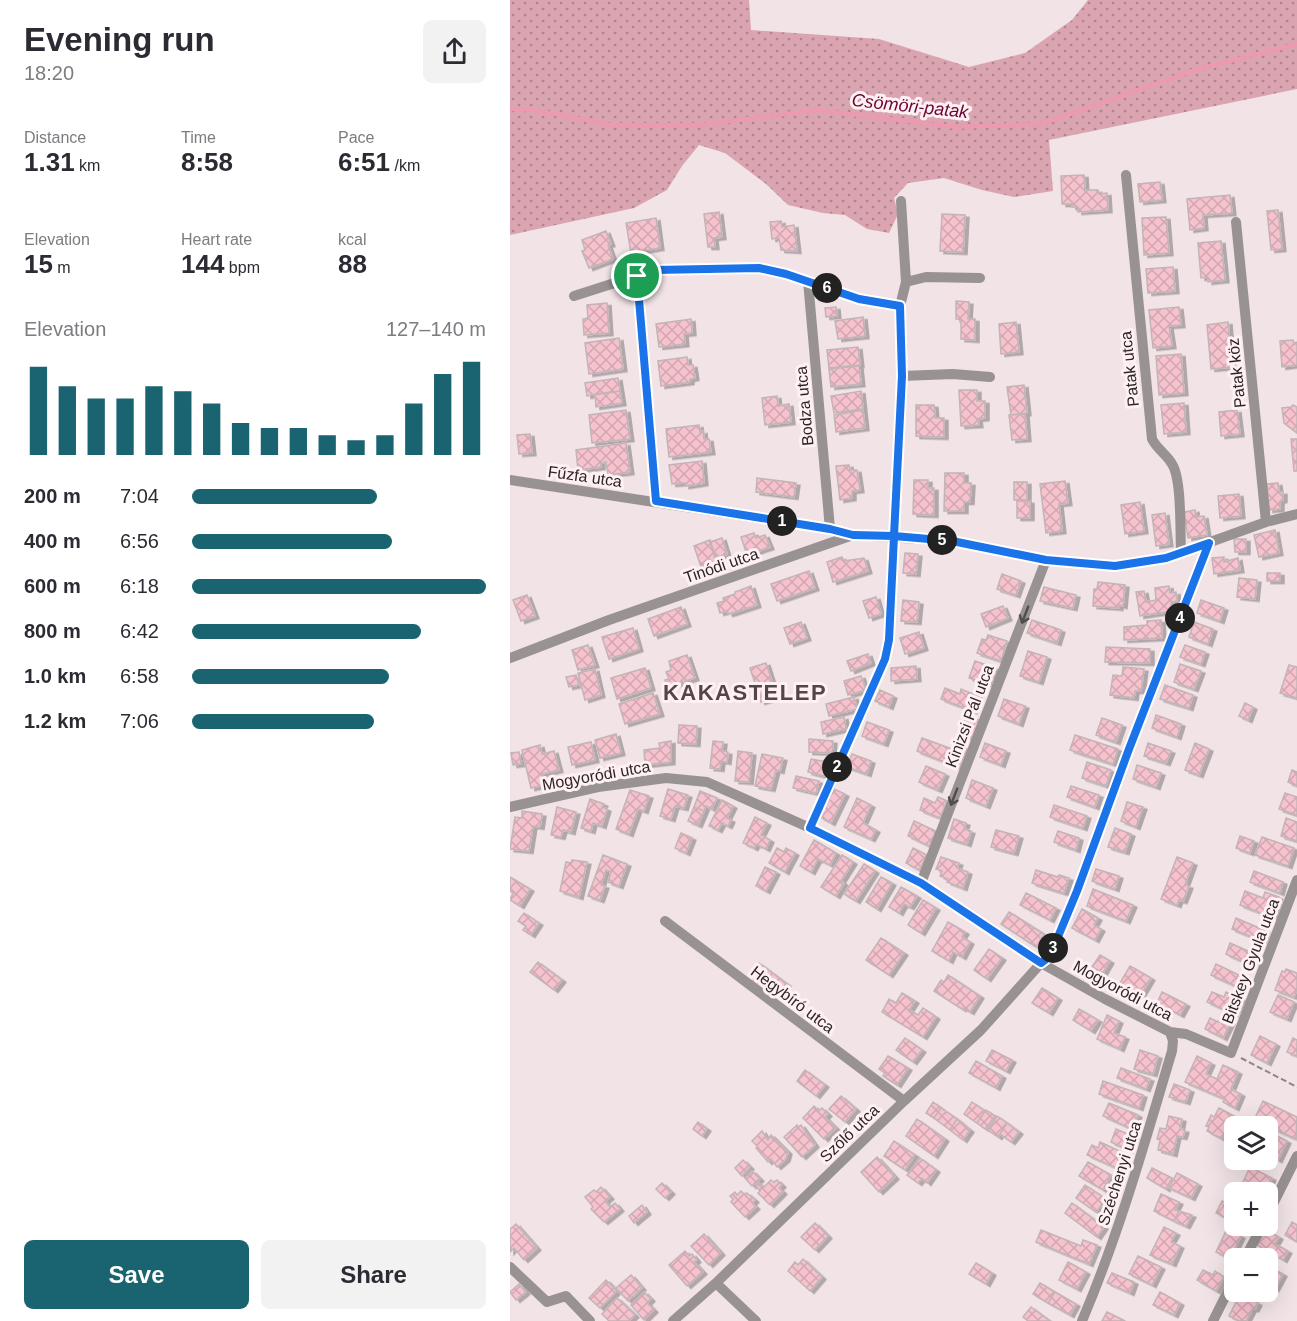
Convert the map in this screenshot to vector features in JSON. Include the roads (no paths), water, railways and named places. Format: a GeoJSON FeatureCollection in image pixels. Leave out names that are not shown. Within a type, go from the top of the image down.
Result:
{"type":"FeatureCollection","features":[{"type":"Feature","properties":{"kind":"street","name":"Patak utca"},"geometry":{"type":"LineString","coordinates":[[1126,175],[1152,439],[1174,466],[1178,490],[1181,553]]}},
{"type":"Feature","properties":{"kind":"street"},"geometry":{"type":"LineString","coordinates":[[810,828],[885,659],[889,640],[902,376],[900,306],[906,282],[901,201]]}},
{"type":"Feature","properties":{"kind":"street","name":"Patak köz"},"geometry":{"type":"LineString","coordinates":[[1236,222],[1266,522]]}},
{"type":"Feature","properties":{"kind":"street"},"geometry":{"type":"LineString","coordinates":[[574,296],[655,270],[759,268],[786,274],[859,299],[900,306]]}},
{"type":"Feature","properties":{"kind":"street"},"geometry":{"type":"LineString","coordinates":[[637,276],[656,501]]}},
{"type":"Feature","properties":{"kind":"street"},"geometry":{"type":"LineString","coordinates":[[906,282],[926,277],[980,278]]}},
{"type":"Feature","properties":{"kind":"street","name":"Bodza utca"},"geometry":{"type":"LineString","coordinates":[[808,282],[830,529]]}},
{"type":"Feature","properties":{"kind":"street"},"geometry":{"type":"LineString","coordinates":[[902,376],[953,374],[990,377]]}},
{"type":"Feature","properties":{"kind":"street","name":"Fűzfa utca"},"geometry":{"type":"LineString","coordinates":[[510,480],[656,501],[830,529],[853,535]]}},
{"type":"Feature","properties":{"kind":"street","name":"Tinódi utca"},"geometry":{"type":"LineString","coordinates":[[510,658],[609,620],[853,535],[952,541],[1046,560],[1115,566],[1166,558],[1266,522],[1297,514]]}},
{"type":"Feature","properties":{"kind":"street","name":"Szőlő utca"},"geometry":{"type":"LineString","coordinates":[[672,1321],[716,1283],[904,1101],[981,1030],[1041,963],[1050,956],[1077,891],[1209,543]]}},
{"type":"Feature","properties":{"kind":"street","name":"Kinizsi Pál utca"},"geometry":{"type":"LineString","coordinates":[[921,883],[1046,560]]}},
{"type":"Feature","properties":{"kind":"street","name":"Mogyoródi utca"},"geometry":{"type":"LineString","coordinates":[[510,807],[598,787],[666,778],[707,782],[810,828],[921,883],[1041,963],[1105,999],[1170,1032],[1186,1034],[1231,1053]]}},
{"type":"Feature","properties":{"kind":"street","name":"Bitskey Gyula utca"},"geometry":{"type":"LineString","coordinates":[[1231,1053],[1297,880]]}},
{"type":"Feature","properties":{"kind":"street","name":"Hegybíró utca"},"geometry":{"type":"LineString","coordinates":[[665,921],[904,1101]]}},
{"type":"Feature","properties":{"kind":"street","name":"Széchenyi utca"},"geometry":{"type":"LineString","coordinates":[[1082,1321],[1100,1278],[1137,1169],[1173,1051],[1170,1032]]}},
{"type":"Feature","properties":{"kind":"street"},"geometry":{"type":"LineString","coordinates":[[1278,1194],[1297,1156]]}},
{"type":"Feature","properties":{"kind":"street"},"geometry":{"type":"LineString","coordinates":[[510,1267],[547,1302],[566,1296],[590,1321]]}},
{"type":"Feature","properties":{"kind":"street"},"geometry":{"type":"LineString","coordinates":[[716,1283],[756,1321]]}},
{"type":"Feature","properties":{"kind":"street"},"geometry":{"type":"LineString","coordinates":[[1214,1321],[1224,1300]]}},
{"type":"Feature","properties":{"kind":"waterway","name":"Csömöri-patak"},"geometry":{"type":"LineString","coordinates":[[510,109],[534,110],[612,125],[700,125],[817,110],[955,127],[1041,124],[1195,70],[1297,44]]}},
{"type":"Feature","properties":{"kind":"district","name":"KAKASTELEP"},"geometry":{"type":"Point","coordinates":[745,692]}}]}
